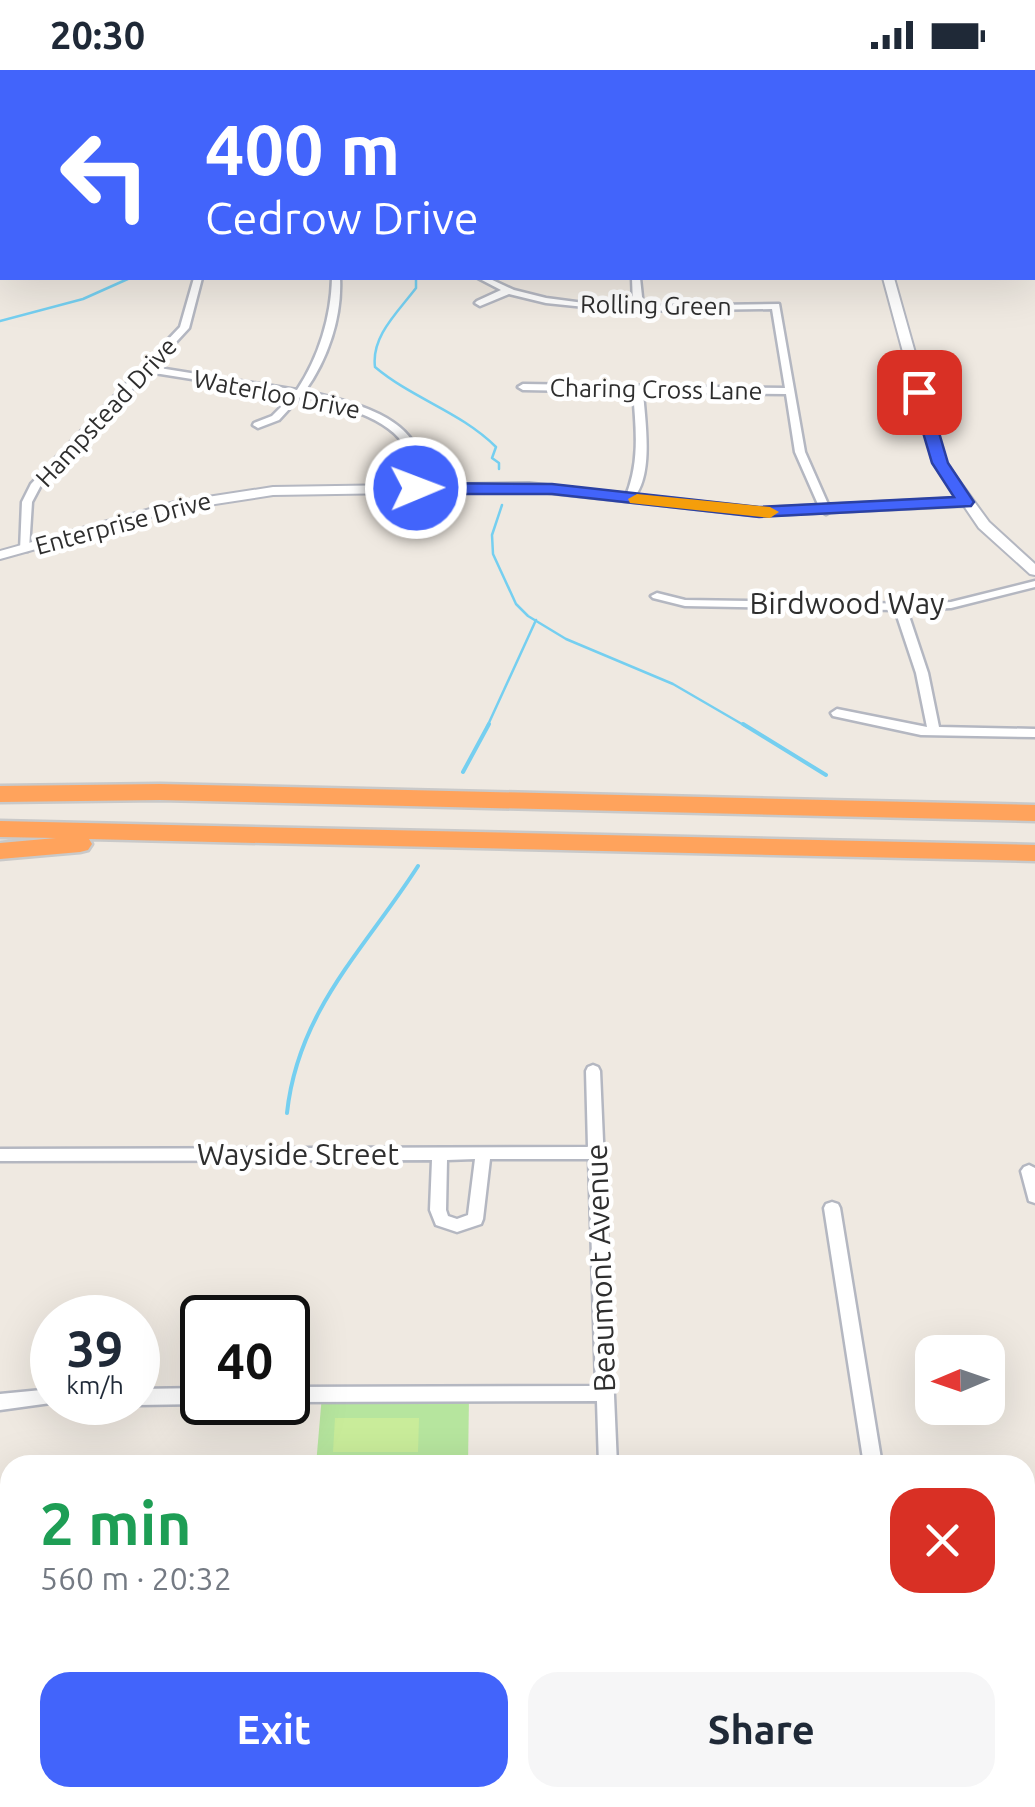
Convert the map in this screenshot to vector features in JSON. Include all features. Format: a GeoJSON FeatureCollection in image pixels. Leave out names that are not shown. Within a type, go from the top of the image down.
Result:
{"type":"FeatureCollection","features":[{"type":"Feature","properties":{"kind":"highway"},"geometry":{"type":"LineString","coordinates":[[0,782],[160,792],[1035,814]]}},
{"type":"Feature","properties":{"kind":"highway"},"geometry":{"type":"LineString","coordinates":[[0,794],[160,792]]}},
{"type":"Feature","properties":{"kind":"highway"},"geometry":{"type":"LineString","coordinates":[[0,828],[1035,853]]}},
{"type":"Feature","properties":{"kind":"highway"},"geometry":{"type":"LineString","coordinates":[[0,851],[212,834]]}},
{"type":"Feature","properties":{"kind":"street","name":"Hampstead Drive"},"geometry":{"type":"LineString","coordinates":[[24,550],[27,502],[36,484],[184,328],[197,280]]}},
{"type":"Feature","properties":{"kind":"street"},"geometry":{"type":"LineString","coordinates":[[258,425],[270,423],[308,384],[323,342],[336,280]]}},
{"type":"Feature","properties":{"kind":"street","name":"Rolling Green"},"geometry":{"type":"LineString","coordinates":[[486,280],[507,291],[565,304],[776,306],[789,391]]}},
{"type":"Feature","properties":{"kind":"street"},"geometry":{"type":"LineString","coordinates":[[636,280],[638,306]]}},
{"type":"Feature","properties":{"kind":"street"},"geometry":{"type":"LineString","coordinates":[[889,280],[933,445],[965,502],[1035,571]]}},
{"type":"Feature","properties":{"kind":"street"},"geometry":{"type":"LineString","coordinates":[[480,303],[507,291]]}},
{"type":"Feature","properties":{"kind":"street","name":"Waterloo Drive"},"geometry":{"type":"LineString","coordinates":[[148,369],[354,406],[392,425],[412,450],[416,488]]}},
{"type":"Feature","properties":{"kind":"street","name":"Charing Cross Lane"},"geometry":{"type":"LineString","coordinates":[[523,387],[789,391]]}},
{"type":"Feature","properties":{"kind":"street"},"geometry":{"type":"LineString","coordinates":[[630,498],[642,462],[638,389]]}},
{"type":"Feature","properties":{"kind":"street"},"geometry":{"type":"LineString","coordinates":[[789,391],[800,452],[826,511]]}},
{"type":"Feature","properties":{"kind":"street","name":"Enterprise Drive"},"geometry":{"type":"LineString","coordinates":[[0,555],[174,506],[224,496],[529,487],[732,510],[826,511],[965,502]]}},
{"type":"Feature","properties":{"kind":"street","name":"Birdwood Way"},"geometry":{"type":"LineString","coordinates":[[657,596],[685,603],[900,606],[951,604],[1035,584]]}},
{"type":"Feature","properties":{"kind":"street"},"geometry":{"type":"LineString","coordinates":[[900,606],[927,692],[934,732]]}},
{"type":"Feature","properties":{"kind":"street"},"geometry":{"type":"LineString","coordinates":[[837,713],[934,732],[1035,733]]}},
{"type":"Feature","properties":{"kind":"street","name":"Beaumont Avenue"},"geometry":{"type":"LineString","coordinates":[[593,1071],[608,1455]]}},
{"type":"Feature","properties":{"kind":"street","name":"Wayside Street"},"geometry":{"type":"LineString","coordinates":[[0,1155],[596,1153]]}},
{"type":"Feature","properties":{"kind":"street"},"geometry":{"type":"LineString","coordinates":[[440,1154],[438,1210],[442,1220],[457,1226],[475,1219],[483,1154]]}},
{"type":"Feature","properties":{"kind":"street"},"geometry":{"type":"LineString","coordinates":[[1028,1171],[1035,1197]]}},
{"type":"Feature","properties":{"kind":"street"},"geometry":{"type":"LineString","coordinates":[[832,1208],[870,1455]]}},
{"type":"Feature","properties":{"kind":"street"},"geometry":{"type":"LineString","coordinates":[[310,1396],[605,1393]]}},
{"type":"Feature","properties":{"kind":"street"},"geometry":{"type":"LineString","coordinates":[[0,1402],[30,1399]]}},
{"type":"Feature","properties":{"kind":"green space"},"geometry":{"type":"Polygon","coordinates":[[[322,1395],[469,1397],[468,1455],[317,1455],[322,1395]]]}},
{"type":"Feature","properties":{"kind":"green space"},"geometry":{"type":"Polygon","coordinates":[[[335,1418],[419,1418],[418,1452],[333,1452],[335,1418]]]}},
{"type":"Feature","properties":{"kind":"waterway"},"geometry":{"type":"LineString","coordinates":[[0,321],[83,299],[126,280]]}},
{"type":"Feature","properties":{"kind":"waterway"},"geometry":{"type":"LineString","coordinates":[[416,280],[416,288],[381,335],[375,367],[482,435],[496,447],[492,458],[499,463],[499,469]]}},
{"type":"Feature","properties":{"kind":"waterway"},"geometry":{"type":"LineString","coordinates":[[502,505],[492,535],[493,554],[516,604],[536,621]]}},
{"type":"Feature","properties":{"kind":"waterway"},"geometry":{"type":"LineString","coordinates":[[487,727],[536,621]]}},
{"type":"Feature","properties":{"kind":"waterway"},"geometry":{"type":"LineString","coordinates":[[536,621],[566,639],[673,684],[747,727]]}},
{"type":"Feature","properties":{"kind":"waterway"},"geometry":{"type":"LineString","coordinates":[[463,772],[489,724]]}},
{"type":"Feature","properties":{"kind":"waterway"},"geometry":{"type":"LineString","coordinates":[[743,724],[826,775]]}},
{"type":"Feature","properties":{"kind":"waterway"},"geometry":{"type":"LineString","coordinates":[[287,1113],[294,1076],[319,1011],[418,866]]}},
{"type":"Feature","properties":{"kind":"slow traffic"},"geometry":{"type":"LineString","coordinates":[[637,499],[770,512]]}},
{"type":"Feature","properties":{"kind":"route"},"geometry":{"type":"LineString","coordinates":[[416,488],[576,490],[683,506],[759,512],[965,502],[940,463],[919,392]]}}]}
